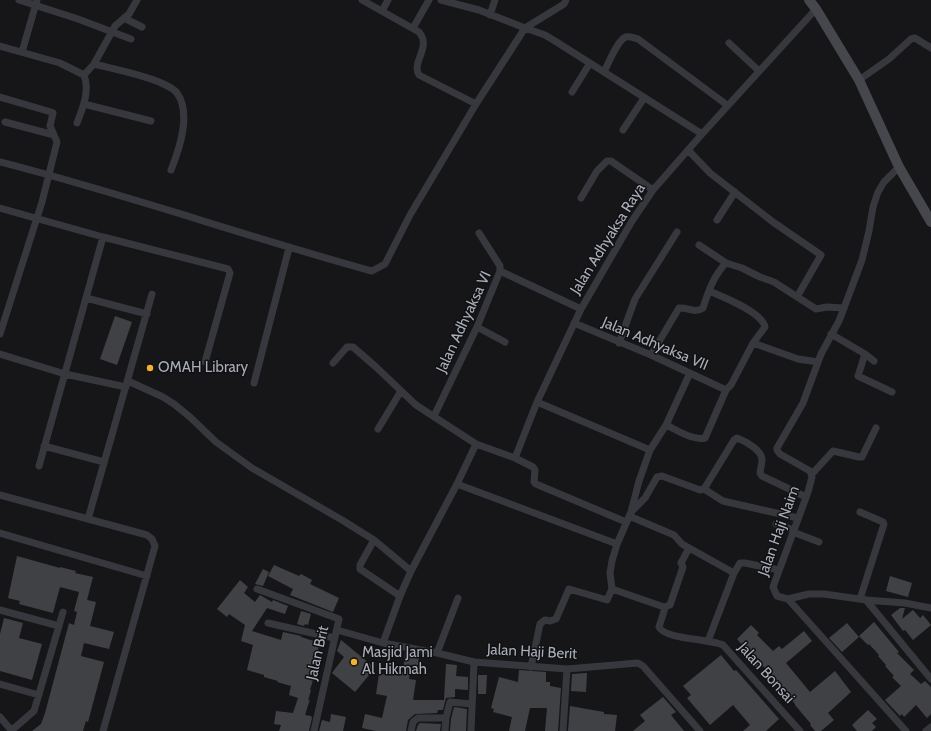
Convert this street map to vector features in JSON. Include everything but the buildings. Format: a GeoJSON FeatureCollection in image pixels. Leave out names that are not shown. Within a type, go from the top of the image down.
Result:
{"type":"FeatureCollection","features":[{"type":"Feature","properties":{"kind":"main road"},"geometry":{"type":"LineString","coordinates":[[809,0],[859,80],[899,166],[931,222]]}},
{"type":"Feature","properties":{"kind":"street"},"geometry":{"type":"LineString","coordinates":[[19,0],[37,2],[131,39]]}},
{"type":"Feature","properties":{"kind":"street"},"geometry":{"type":"LineString","coordinates":[[84,75],[94,64],[118,23],[133,8],[137,0]]}},
{"type":"Feature","properties":{"kind":"street"},"geometry":{"type":"LineString","coordinates":[[362,0],[419,32],[424,40],[417,69],[419,75],[476,104]]}},
{"type":"Feature","properties":{"kind":"street"},"geometry":{"type":"LineString","coordinates":[[382,11],[388,0]]}},
{"type":"Feature","properties":{"kind":"street"},"geometry":{"type":"LineString","coordinates":[[413,28],[429,0]]}},
{"type":"Feature","properties":{"kind":"street"},"geometry":{"type":"LineString","coordinates":[[441,0],[480,10],[545,35],[702,134]]}},
{"type":"Feature","properties":{"kind":"street"},"geometry":{"type":"LineString","coordinates":[[490,15],[495,0]]}},
{"type":"Feature","properties":{"kind":"street"},"geometry":{"type":"LineString","coordinates":[[0,162],[49,175],[289,248],[372,271],[385,264],[410,215],[476,104],[525,28],[564,4],[566,0]]}},
{"type":"Feature","properties":{"kind":"street"},"geometry":{"type":"LineString","coordinates":[[22,52],[37,2]]}},
{"type":"Feature","properties":{"kind":"street","name":"Jalan Adhyaksa Raya"},"geometry":{"type":"LineString","coordinates":[[515,458],[537,402],[574,323],[632,221],[653,190],[727,105],[816,9]]}},
{"type":"Feature","properties":{"kind":"street"},"geometry":{"type":"LineString","coordinates":[[124,18],[142,27]]}},
{"type":"Feature","properties":{"kind":"street"},"geometry":{"type":"LineString","coordinates":[[604,72],[613,52],[623,37],[633,37],[727,105]]}},
{"type":"Feature","properties":{"kind":"street"},"geometry":{"type":"LineString","coordinates":[[859,80],[915,38],[931,48]]}},
{"type":"Feature","properties":{"kind":"street"},"geometry":{"type":"LineString","coordinates":[[729,43],[759,71]]}},
{"type":"Feature","properties":{"kind":"street"},"geometry":{"type":"LineString","coordinates":[[0,46],[60,63],[84,75],[86,82],[84,104],[77,123]]}},
{"type":"Feature","properties":{"kind":"street"},"geometry":{"type":"LineString","coordinates":[[572,92],[590,63]]}},
{"type":"Feature","properties":{"kind":"street"},"geometry":{"type":"LineString","coordinates":[[94,64],[145,77],[172,88],[177,94],[184,113],[184,128],[179,149],[171,170]]}},
{"type":"Feature","properties":{"kind":"street"},"geometry":{"type":"LineString","coordinates":[[0,97],[53,113],[50,126],[57,142],[37,218],[0,334]]}},
{"type":"Feature","properties":{"kind":"street"},"geometry":{"type":"LineString","coordinates":[[623,130],[644,98]]}},
{"type":"Feature","properties":{"kind":"street"},"geometry":{"type":"LineString","coordinates":[[84,104],[151,121]]}},
{"type":"Feature","properties":{"kind":"street"},"geometry":{"type":"LineString","coordinates":[[5,122],[54,135]]}},
{"type":"Feature","properties":{"kind":"street"},"geometry":{"type":"LineString","coordinates":[[688,150],[710,173],[755,208],[821,255],[797,297]]}},
{"type":"Feature","properties":{"kind":"street"},"geometry":{"type":"LineString","coordinates":[[581,198],[597,171],[607,161],[611,161],[653,190]]}},
{"type":"Feature","properties":{"kind":"street","name":"Jalan Haji Naim"},"geometry":{"type":"LineString","coordinates":[[899,166],[884,182],[875,199],[862,260],[839,321],[821,354],[803,402],[777,448],[780,454],[810,471],[812,474],[806,497],[773,587],[778,596],[788,599],[906,731]]}},
{"type":"Feature","properties":{"kind":"street"},"geometry":{"type":"LineString","coordinates":[[716,220],[735,192]]}},
{"type":"Feature","properties":{"kind":"street"},"geometry":{"type":"LineString","coordinates":[[0,208],[102,237],[228,269],[230,273],[205,362]]}},
{"type":"Feature","properties":{"kind":"street"},"geometry":{"type":"LineString","coordinates":[[619,343],[636,299],[677,232]]}},
{"type":"Feature","properties":{"kind":"street"},"geometry":{"type":"LineString","coordinates":[[479,233],[500,266],[500,271]]}},
{"type":"Feature","properties":{"kind":"street"},"geometry":{"type":"LineString","coordinates":[[39,466],[102,237]]}},
{"type":"Feature","properties":{"kind":"street"},"geometry":{"type":"LineString","coordinates":[[699,245],[726,263],[742,268],[774,282],[816,309],[827,307],[844,308]]}},
{"type":"Feature","properties":{"kind":"street"},"geometry":{"type":"LineString","coordinates":[[254,383],[289,248]]}},
{"type":"Feature","properties":{"kind":"street"},"geometry":{"type":"LineString","coordinates":[[651,355],[679,308],[685,308],[692,311],[703,308],[708,291],[721,268],[726,263]]}},
{"type":"Feature","properties":{"kind":"street","name":"Jalan Adhyaksa VI"},"geometry":{"type":"LineString","coordinates":[[434,416],[477,327],[500,271],[581,309]]}},
{"type":"Feature","properties":{"kind":"street"},"geometry":{"type":"LineString","coordinates":[[666,425],[691,436],[701,439],[704,438],[726,390],[731,385],[753,343],[765,326],[756,315],[730,300],[708,291]]}},
{"type":"Feature","properties":{"kind":"street"},"geometry":{"type":"LineString","coordinates":[[88,519],[152,294]]}},
{"type":"Feature","properties":{"kind":"street"},"geometry":{"type":"LineString","coordinates":[[86,298],[147,314]]}},
{"type":"Feature","properties":{"kind":"street","name":"Jalan Adhyaksa VII"},"geometry":{"type":"LineString","coordinates":[[574,323],[651,355],[726,390]]}},
{"type":"Feature","properties":{"kind":"street"},"geometry":{"type":"LineString","coordinates":[[477,327],[505,342]]}},
{"type":"Feature","properties":{"kind":"street"},"geometry":{"type":"LineString","coordinates":[[831,334],[874,361]]}},
{"type":"Feature","properties":{"kind":"street"},"geometry":{"type":"LineString","coordinates":[[753,343],[798,359],[818,362]]}},
{"type":"Feature","properties":{"kind":"street"},"geometry":{"type":"LineString","coordinates":[[333,362],[347,347],[351,346],[376,367],[416,405],[476,444],[515,458],[532,467],[535,470],[533,479],[536,484],[629,517],[674,535],[688,548],[734,573]]}},
{"type":"Feature","properties":{"kind":"street"},"geometry":{"type":"LineString","coordinates":[[0,354],[65,374],[127,384],[163,397],[190,417],[216,442],[252,468],[374,540],[411,571]]}},
{"type":"Feature","properties":{"kind":"street"},"geometry":{"type":"LineString","coordinates":[[865,354],[858,376],[892,392]]}},
{"type":"Feature","properties":{"kind":"street"},"geometry":{"type":"LineString","coordinates":[[531,667],[542,621],[556,619],[569,589],[607,600],[612,589],[610,573],[617,544],[629,517],[639,481],[650,450],[666,425],[690,373]]}},
{"type":"Feature","properties":{"kind":"street"},"geometry":{"type":"LineString","coordinates":[[378,429],[401,391]]}},
{"type":"Feature","properties":{"kind":"street"},"geometry":{"type":"LineString","coordinates":[[537,402],[650,450]]}},
{"type":"Feature","properties":{"kind":"street"},"geometry":{"type":"LineString","coordinates":[[812,474],[833,451],[862,457],[876,428]]}},
{"type":"Feature","properties":{"kind":"street"},"geometry":{"type":"LineString","coordinates":[[704,489],[734,440],[737,438],[751,445],[760,454],[762,462],[760,473],[762,476],[806,497]]}},
{"type":"Feature","properties":{"kind":"street"},"geometry":{"type":"LineString","coordinates":[[383,643],[411,571],[457,484],[476,444]]}},
{"type":"Feature","properties":{"kind":"street"},"geometry":{"type":"LineString","coordinates":[[44,446],[104,462]]}},
{"type":"Feature","properties":{"kind":"street"},"geometry":{"type":"LineString","coordinates":[[629,517],[645,498],[657,477],[662,476],[700,490],[704,489],[723,501],[798,518]]}},
{"type":"Feature","properties":{"kind":"street"},"geometry":{"type":"LineString","coordinates":[[457,484],[617,544]]}},
{"type":"Feature","properties":{"kind":"street"},"geometry":{"type":"LineString","coordinates":[[0,495],[147,535],[152,539],[155,546],[103,731]]}},
{"type":"Feature","properties":{"kind":"street"},"geometry":{"type":"LineString","coordinates":[[860,512],[883,522],[884,524],[863,600]]}},
{"type":"Feature","properties":{"kind":"street"},"geometry":{"type":"LineString","coordinates":[[776,524],[819,542]]}},
{"type":"Feature","properties":{"kind":"street"},"geometry":{"type":"LineString","coordinates":[[0,533],[147,576]]}},
{"type":"Feature","properties":{"kind":"street"},"geometry":{"type":"LineString","coordinates":[[374,540],[360,565],[360,569],[400,596]]}},
{"type":"Feature","properties":{"kind":"street"},"geometry":{"type":"LineString","coordinates":[[612,589],[664,608],[670,605],[683,567],[681,563],[688,548]]}},
{"type":"Feature","properties":{"kind":"street"},"geometry":{"type":"LineString","coordinates":[[708,641],[734,573],[740,563],[779,570]]}},
{"type":"Feature","properties":{"kind":"street","name":"Jalan Brit"},"geometry":{"type":"LineString","coordinates":[[258,589],[339,618],[314,731]]}},
{"type":"Feature","properties":{"kind":"street"},"geometry":{"type":"LineString","coordinates":[[788,599],[816,594],[863,600],[905,602],[931,608]]}},
{"type":"Feature","properties":{"kind":"street"},"geometry":{"type":"LineString","coordinates":[[437,653],[458,598]]}},
{"type":"Feature","properties":{"kind":"street"},"geometry":{"type":"LineString","coordinates":[[863,600],[931,679]]}},
{"type":"Feature","properties":{"kind":"street","name":"Jalan Bonsai"},"geometry":{"type":"LineString","coordinates":[[664,608],[660,627],[661,630],[672,635],[718,643],[726,648],[800,731]]}},
{"type":"Feature","properties":{"kind":"street"},"geometry":{"type":"LineString","coordinates":[[0,610],[59,626]]}},
{"type":"Feature","properties":{"kind":"street"},"geometry":{"type":"LineString","coordinates":[[0,717],[12,731],[32,713],[39,695],[63,612]]}},
{"type":"Feature","properties":{"kind":"street"},"geometry":{"type":"LineString","coordinates":[[268,623],[334,638]]}},
{"type":"Feature","properties":{"kind":"street","name":"Jalan Haji Berit"},"geometry":{"type":"LineString","coordinates":[[337,630],[383,643],[437,653],[474,662],[567,669],[638,663],[643,666],[700,731]]}},
{"type":"Feature","properties":{"kind":"street"},"geometry":{"type":"LineString","coordinates":[[471,731],[474,662]]}},
{"type":"Feature","properties":{"kind":"street"},"geometry":{"type":"LineString","coordinates":[[563,731],[567,669]]}},
{"type":"Feature","properties":{"kind":"street"},"geometry":{"type":"LineString","coordinates":[[0,684],[39,695]]}},
{"type":"Feature","properties":{"kind":"street"},"geometry":{"type":"LineString","coordinates":[[445,731],[446,718],[450,702],[472,704]]}},
{"type":"Feature","properties":{"kind":"street"},"geometry":{"type":"LineString","coordinates":[[411,731],[412,722],[418,718],[446,718]]}},
{"type":"Feature","properties":{"kind":"street"},"geometry":{"type":"LineString","coordinates":[[926,731],[931,727]]}},
{"type":"Feature","properties":{"kind":"place","name":"OMAH Library"},"geometry":{"type":"Point","coordinates":[150,368]}},
{"type":"Feature","properties":{"kind":"place","name":"Masjid Jami Al Hikmah"},"geometry":{"type":"Point","coordinates":[354,662]}}]}
